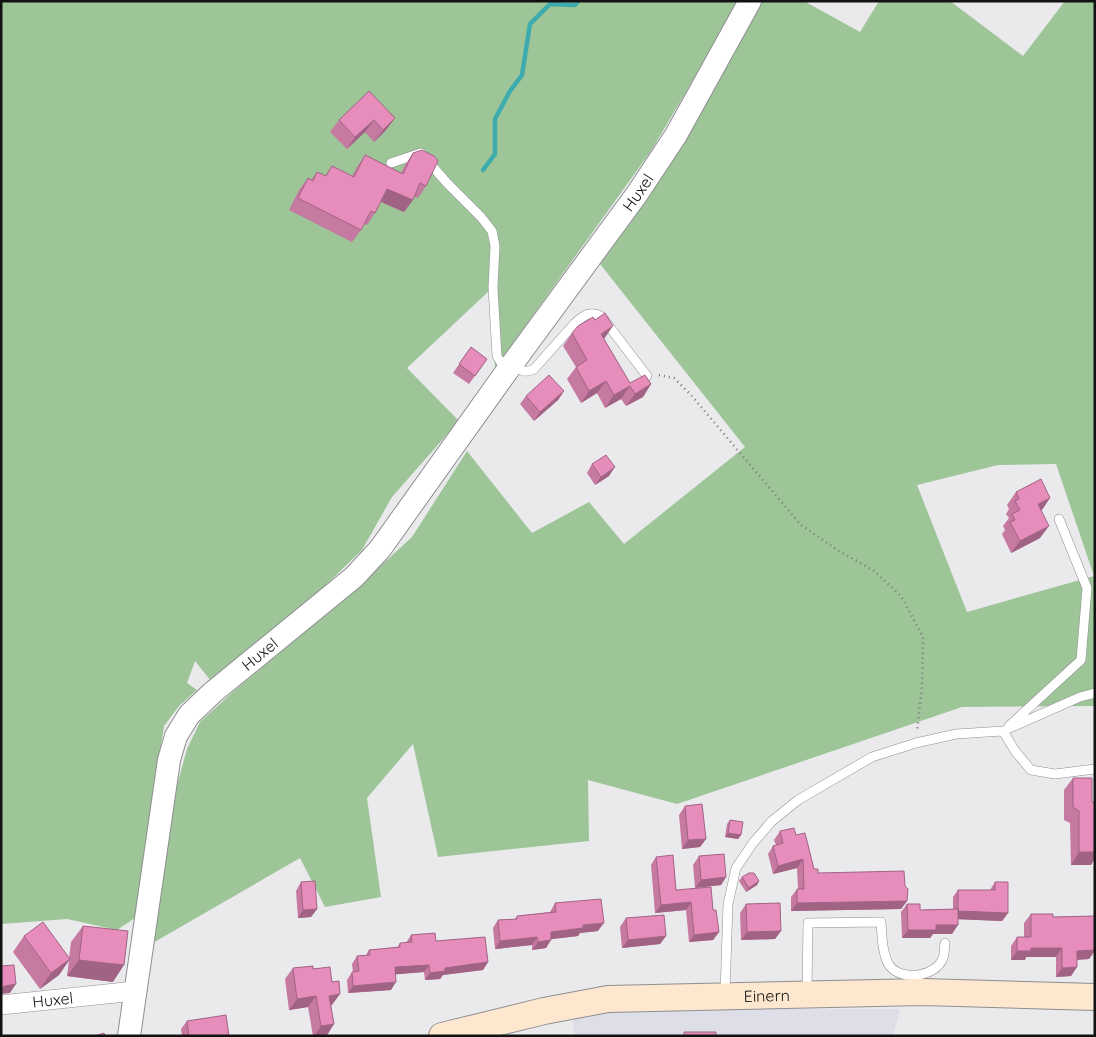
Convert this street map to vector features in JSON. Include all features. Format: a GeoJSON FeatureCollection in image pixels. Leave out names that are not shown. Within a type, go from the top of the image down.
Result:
{"type":"FeatureCollection","features":[{"type":"Feature","properties":{"kind":"main road","name":"Einern"},"geometry":{"type":"LineString","coordinates":[[442,1036],[544,1011],[608,1000],[924,992],[1095,997]]}},
{"type":"Feature","properties":{"kind":"street","name":"Huxel"},"geometry":{"type":"LineString","coordinates":[[129,1036],[169,760],[176,736],[189,715],[212,693],[354,577],[380,550],[510,367],[637,194],[676,135],[750,1]]}},
{"type":"Feature","properties":{"kind":"street","name":"Huxel"},"geometry":{"type":"LineString","coordinates":[[1,1005],[135,990]]}},
{"type":"Feature","properties":{"kind":"lane"},"geometry":{"type":"LineString","coordinates":[[391,163],[421,153],[492,231],[495,246],[493,288],[497,356],[510,367],[528,372],[534,369],[575,323],[582,317],[596,313],[602,317],[648,376]]}},
{"type":"Feature","properties":{"kind":"lane"},"geometry":{"type":"LineString","coordinates":[[1003,731],[1081,660],[1087,588],[1059,519]]}},
{"type":"Feature","properties":{"kind":"lane"},"geometry":{"type":"LineString","coordinates":[[725,996],[728,904],[736,868],[753,843],[772,821],[798,800],[872,757],[916,743],[956,734],[1003,731],[1080,697],[1095,693]]}},
{"type":"Feature","properties":{"kind":"lane"},"geometry":{"type":"LineString","coordinates":[[1003,731],[1015,752],[1031,770],[1055,774],[1095,769]]}},
{"type":"Feature","properties":{"kind":"lane"},"geometry":{"type":"LineString","coordinates":[[807,995],[808,923],[881,922],[883,946],[890,965],[902,974],[917,976],[935,969],[943,959],[945,943]]}},
{"type":"Feature","properties":{"kind":"path"},"geometry":{"type":"LineString","coordinates":[[648,376],[660,375],[674,378],[801,525],[839,551],[873,570],[901,596],[922,637],[922,686],[916,743]]}},
{"type":"Feature","properties":{"kind":"shaded area"},"geometry":{"type":"Polygon","coordinates":[[[656,1009],[900,1009],[893,1036],[575,1036],[572,1019],[617,1011],[656,1009]]]}},
{"type":"Feature","properties":{"kind":"green space"},"geometry":{"type":"Polygon","coordinates":[[[1,1],[740,1],[651,151],[495,368],[489,291],[407,368],[459,421],[392,497],[362,550],[302,608],[211,681],[195,661],[187,683],[197,690],[179,706],[164,726],[135,918],[117,930],[67,919],[1,924],[1,1]]]}},
{"type":"Feature","properties":{"kind":"green space"},"geometry":{"type":"Polygon","coordinates":[[[759,1],[804,1],[860,32],[879,1],[950,1],[1023,56],[1065,1],[1095,1],[1095,706],[962,707],[677,804],[588,780],[589,841],[438,857],[413,744],[367,798],[381,897],[325,907],[300,858],[151,944],[174,796],[187,749],[200,722],[235,690],[349,595],[412,537],[467,451],[532,533],[589,502],[624,544],[745,447],[600,264],[759,1]],[[1056,464],[998,465],[917,485],[967,612],[1094,576],[1056,464]]]}},
{"type":"Feature","properties":{"kind":"building"},"geometry":{"type":"Polygon","coordinates":[[[369,91],[395,118],[383,130],[374,120],[355,137],[339,120],[369,91]]]}},
{"type":"Feature","properties":{"kind":"building"},"geometry":{"type":"Polygon","coordinates":[[[422,150],[434,156],[438,161],[426,186],[420,183],[413,200],[387,189],[375,213],[371,211],[361,230],[298,198],[308,178],[313,181],[317,172],[326,176],[332,166],[354,177],[365,155],[403,174],[413,153],[422,150]]]}},
{"type":"Feature","properties":{"kind":"building"},"geometry":{"type":"Polygon","coordinates":[[[605,313],[613,326],[601,334],[630,383],[645,375],[651,384],[635,394],[630,386],[614,395],[606,381],[589,391],[576,367],[587,360],[572,333],[578,326],[593,317],[595,320],[605,313]]]}},
{"type":"Feature","properties":{"kind":"building"},"geometry":{"type":"Polygon","coordinates":[[[471,347],[487,359],[475,376],[459,364],[471,347]]]}},
{"type":"Feature","properties":{"kind":"building"},"geometry":{"type":"Polygon","coordinates":[[[549,375],[564,391],[540,412],[526,396],[549,375]]]}},
{"type":"Feature","properties":{"kind":"building"},"geometry":{"type":"Polygon","coordinates":[[[606,455],[615,467],[601,477],[592,464],[606,455]]]}},
{"type":"Feature","properties":{"kind":"building"},"geometry":{"type":"Polygon","coordinates":[[[1041,479],[1050,498],[1038,504],[1049,526],[1020,541],[1010,522],[1015,520],[1012,514],[1020,510],[1015,501],[1019,499],[1016,492],[1041,479]]]}},
{"type":"Feature","properties":{"kind":"building"},"geometry":{"type":"Polygon","coordinates":[[[1073,778],[1092,778],[1092,802],[1095,802],[1095,852],[1079,852],[1079,811],[1073,807],[1073,778]]]}},
{"type":"Feature","properties":{"kind":"building"},"geometry":{"type":"Polygon","coordinates":[[[702,804],[706,839],[688,840],[685,806],[702,804]]]}},
{"type":"Feature","properties":{"kind":"building"},"geometry":{"type":"Polygon","coordinates":[[[730,820],[743,822],[741,835],[728,833],[730,820]]]}},
{"type":"Feature","properties":{"kind":"building"},"geometry":{"type":"Polygon","coordinates":[[[794,828],[796,835],[805,833],[814,869],[818,869],[818,873],[904,871],[905,886],[908,889],[907,901],[797,903],[797,889],[804,889],[803,859],[778,866],[773,846],[783,843],[780,831],[794,828]]]}},
{"type":"Feature","properties":{"kind":"building"},"geometry":{"type":"Polygon","coordinates":[[[724,854],[726,877],[701,880],[699,856],[724,854]]]}},
{"type":"Feature","properties":{"kind":"building"},"geometry":{"type":"Polygon","coordinates":[[[673,855],[676,890],[711,887],[713,910],[716,910],[719,932],[694,935],[691,902],[661,905],[656,857],[673,855]]]}},
{"type":"Feature","properties":{"kind":"building"},"geometry":{"type":"Polygon","coordinates":[[[749,873],[754,873],[759,881],[749,888],[742,877],[749,873]]]}},
{"type":"Feature","properties":{"kind":"building"},"geometry":{"type":"Polygon","coordinates":[[[315,881],[317,909],[303,910],[301,882],[315,881]]]}},
{"type":"Feature","properties":{"kind":"building"},"geometry":{"type":"Polygon","coordinates":[[[995,882],[1008,882],[1008,913],[958,911],[958,890],[995,890],[995,882]]]}},
{"type":"Feature","properties":{"kind":"building"},"geometry":{"type":"Polygon","coordinates":[[[601,899],[604,923],[583,925],[583,928],[551,932],[551,940],[538,942],[537,937],[500,941],[498,920],[517,919],[517,916],[556,912],[555,903],[601,899]]]}},
{"type":"Feature","properties":{"kind":"building"},"geometry":{"type":"Polygon","coordinates":[[[780,903],[781,931],[747,932],[746,904],[780,903]]]}},
{"type":"Feature","properties":{"kind":"building"},"geometry":{"type":"Polygon","coordinates":[[[907,904],[920,904],[920,910],[958,909],[958,925],[936,925],[936,930],[908,930],[907,904]]]}},
{"type":"Feature","properties":{"kind":"building"},"geometry":{"type":"Polygon","coordinates":[[[1031,914],[1053,914],[1053,917],[1095,916],[1095,950],[1077,951],[1077,967],[1062,968],[1062,948],[1031,948],[1031,951],[1017,951],[1017,937],[1031,937],[1031,914]]]}},
{"type":"Feature","properties":{"kind":"building"},"geometry":{"type":"Polygon","coordinates":[[[664,915],[666,936],[628,940],[626,918],[664,915]]]}},
{"type":"Feature","properties":{"kind":"building"},"geometry":{"type":"Polygon","coordinates":[[[43,922],[70,959],[51,973],[24,936],[43,922]]]}},
{"type":"Feature","properties":{"kind":"building"},"geometry":{"type":"Polygon","coordinates":[[[83,926],[128,931],[124,965],[79,960],[83,926]]]}},
{"type":"Feature","properties":{"kind":"building"},"geometry":{"type":"Polygon","coordinates":[[[435,933],[436,941],[485,937],[488,962],[445,968],[445,971],[430,973],[429,965],[395,967],[396,982],[353,986],[352,972],[359,971],[357,956],[370,955],[369,950],[400,947],[400,943],[412,942],[411,935],[435,933]]]}},
{"type":"Feature","properties":{"kind":"building"},"geometry":{"type":"Polygon","coordinates":[[[14,965],[16,984],[1,988],[1,966],[14,965]]]}},
{"type":"Feature","properties":{"kind":"building"},"geometry":{"type":"Polygon","coordinates":[[[313,966],[313,969],[330,967],[332,982],[339,981],[340,994],[329,996],[334,1024],[321,1026],[316,996],[297,999],[293,968],[313,966]]]}},
{"type":"Feature","properties":{"kind":"building"},"geometry":{"type":"Polygon","coordinates":[[[226,1015],[229,1036],[189,1036],[187,1021],[226,1015]]]}},
{"type":"Feature","properties":{"kind":"building"},"geometry":{"type":"Polygon","coordinates":[[[684,1032],[716,1032],[716,1036],[684,1036],[684,1032]]]}},
{"type":"Feature","properties":{"kind":"waterway"},"geometry":{"type":"LineString","coordinates":[[483,170],[495,154],[495,119],[510,91],[522,75],[530,24],[550,4],[575,5],[578,1]]}}]}
